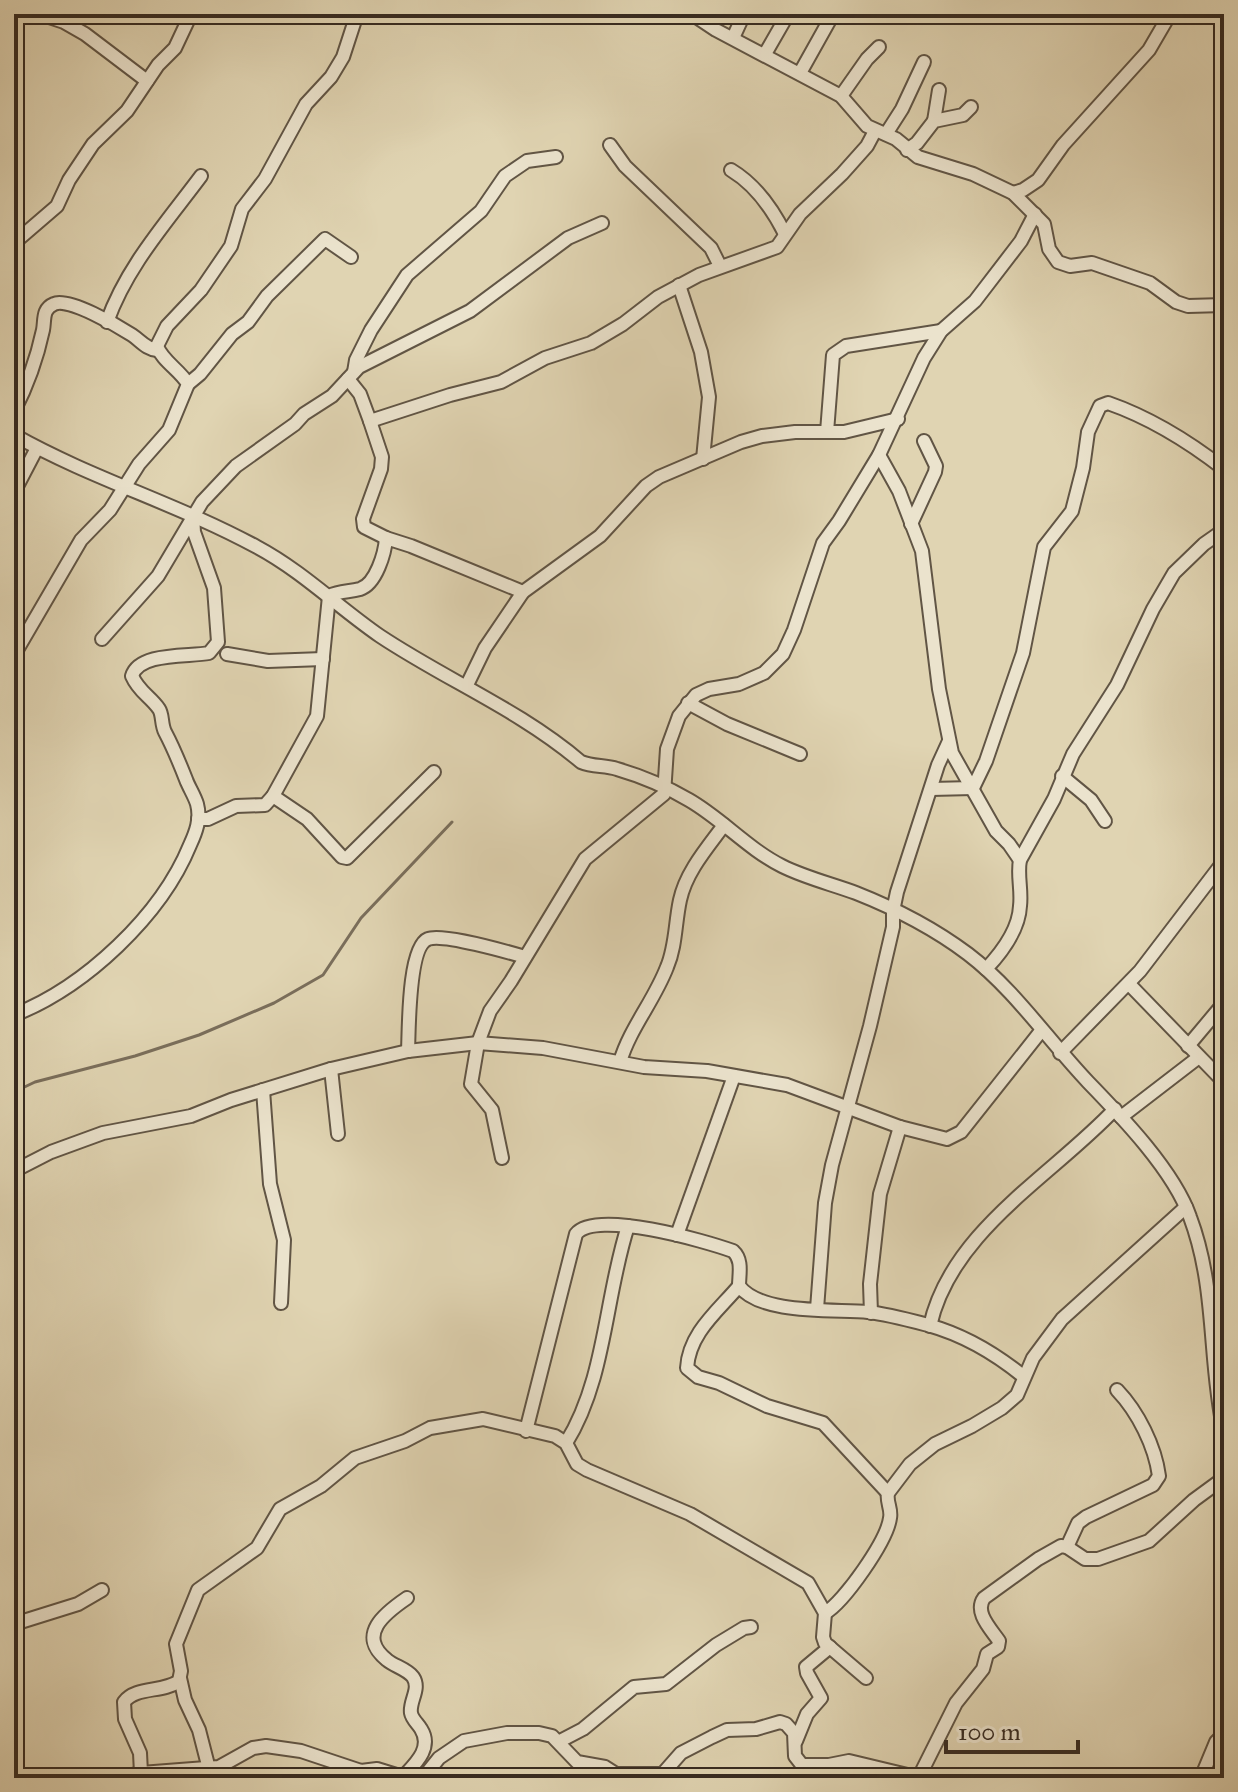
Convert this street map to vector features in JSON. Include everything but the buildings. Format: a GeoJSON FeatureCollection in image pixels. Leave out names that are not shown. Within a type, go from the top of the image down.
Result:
{"type":"FeatureCollection","features":[{"type":"Feature","properties":{"kind":"street"},"geometry":{"type":"LineString","coordinates":[[14,18],[40,14],[66,18],[147,81]]}},
{"type":"Feature","properties":{"kind":"street"},"geometry":{"type":"LineString","coordinates":[[14,243],[57,206],[69,180],[93,144],[127,111],[175,48],[191,14]]}},
{"type":"Feature","properties":{"kind":"street"},"geometry":{"type":"LineString","coordinates":[[157,350],[167,326],[201,290],[231,246],[242,209],[265,179],[306,104],[331,77],[343,57],[357,14]]}},
{"type":"Feature","properties":{"kind":"street"},"geometry":{"type":"LineString","coordinates":[[692,14],[716,30],[841,96],[867,126],[907,150],[929,162],[973,174],[1013,193],[1044,224],[1049,249],[1058,262],[1070,266],[1092,263],[1150,283],[1176,302],[1188,306],[1224,305]]}},
{"type":"Feature","properties":{"kind":"street"},"geometry":{"type":"LineString","coordinates":[[733,38],[744,14]]}},
{"type":"Feature","properties":{"kind":"street"},"geometry":{"type":"LineString","coordinates":[[765,54],[788,14]]}},
{"type":"Feature","properties":{"kind":"street"},"geometry":{"type":"LineString","coordinates":[[800,73],[833,14]]}},
{"type":"Feature","properties":{"kind":"street"},"geometry":{"type":"LineString","coordinates":[[1013,193],[1038,180],[1063,145],[1149,50],[1170,14]]}},
{"type":"Feature","properties":{"kind":"street"},"geometry":{"type":"LineString","coordinates":[[841,96],[879,47]]}},
{"type":"Feature","properties":{"kind":"street"},"geometry":{"type":"LineString","coordinates":[[370,421],[438,398],[501,382],[545,358],[591,343],[679,285],[720,266],[737,263],[777,247],[817,196],[842,174],[902,109],[924,62]]}},
{"type":"Feature","properties":{"kind":"street"},"geometry":{"type":"LineString","coordinates":[[907,150],[917,143],[934,121],[939,90]]}},
{"type":"Feature","properties":{"kind":"street"},"geometry":{"type":"LineString","coordinates":[[934,121],[963,115],[971,107]]}},
{"type":"Feature","properties":{"kind":"street"},"geometry":{"type":"LineString","coordinates":[[610,145],[625,166],[711,248],[720,266]]}},
{"type":"Feature","properties":{"kind":"street"},"geometry":{"type":"LineString","coordinates":[[523,592],[364,527],[363,519],[381,469],[382,457],[351,376],[371,330],[407,275],[481,211],[505,176],[527,161],[556,157]]}},
{"type":"Feature","properties":{"kind":"street"},"geometry":{"type":"LineString","coordinates":[[731,170],[744,178],[766,201],[785,234]]}},
{"type":"Feature","properties":{"kind":"street"},"geometry":{"type":"LineString","coordinates":[[107,322],[126,278],[201,176]]}},
{"type":"Feature","properties":{"kind":"street"},"geometry":{"type":"LineString","coordinates":[[502,1158],[492,1110],[471,1084],[478,1043],[490,1011],[585,859],[610,835],[657,801],[666,788],[667,749],[679,716],[688,703],[709,689],[739,684],[764,673],[777,663],[789,642],[823,543],[879,455],[915,376],[941,331],[975,301],[1021,241],[1035,214]]}},
{"type":"Feature","properties":{"kind":"street"},"geometry":{"type":"LineString","coordinates":[[102,639],[158,576],[209,492],[236,466],[295,424],[304,414],[325,402],[368,362],[470,311],[568,238],[602,223]]}},
{"type":"Feature","properties":{"kind":"street"},"geometry":{"type":"LineString","coordinates":[[14,655],[81,540],[110,510],[139,464],[169,430],[188,384],[200,374],[232,334],[248,322],[267,296],[325,239],[351,257]]}},
{"type":"Feature","properties":{"kind":"street"},"geometry":{"type":"LineString","coordinates":[[679,285],[701,352],[709,397],[703,459]]}},
{"type":"Feature","properties":{"kind":"street"},"geometry":{"type":"LineString","coordinates":[[14,411],[31,374],[48,307],[59,302],[107,322],[132,335],[149,349],[157,350],[180,371],[188,384]]}},
{"type":"Feature","properties":{"kind":"street"},"geometry":{"type":"LineString","coordinates":[[827,432],[831,359],[837,352],[846,346],[873,340],[941,331]]}},
{"type":"Feature","properties":{"kind":"street"},"geometry":{"type":"LineString","coordinates":[[973,788],[986,761],[1023,653],[1044,547],[1072,511],[1088,432],[1100,406],[1108,403],[1155,423],[1187,440],[1224,469]]}},
{"type":"Feature","properties":{"kind":"street"},"geometry":{"type":"LineString","coordinates":[[467,685],[485,648],[523,592],[600,536],[646,486],[741,442],[762,436],[865,429],[898,419]]}},
{"type":"Feature","properties":{"kind":"street"},"geometry":{"type":"LineString","coordinates":[[14,435],[72,466],[193,516],[257,547],[382,637],[467,685],[537,729],[581,762],[620,770],[666,788],[710,813],[758,853],[784,868],[858,894],[893,911],[934,932],[986,969],[1118,1113],[1170,1179],[1186,1207],[1218,1312],[1216,1385],[1224,1432]]}},
{"type":"Feature","properties":{"kind":"street"},"geometry":{"type":"LineString","coordinates":[[911,524],[936,466],[924,441]]}},
{"type":"Feature","properties":{"kind":"street"},"geometry":{"type":"LineString","coordinates":[[14,492],[37,448]]}},
{"type":"Feature","properties":{"kind":"street"},"geometry":{"type":"LineString","coordinates":[[879,455],[899,491],[922,551],[939,689],[956,762],[996,831],[1020,860]]}},
{"type":"Feature","properties":{"kind":"street"},"geometry":{"type":"LineString","coordinates":[[14,1015],[33,1007],[103,959],[147,915],[175,877],[196,832],[197,804],[177,751],[162,725],[159,709],[143,695],[132,676],[142,663],[162,657],[209,653],[218,642],[214,588],[194,532],[193,516]]}},
{"type":"Feature","properties":{"kind":"street"},"geometry":{"type":"LineString","coordinates":[[986,969],[1003,951],[1017,922],[1020,860],[1054,799],[1073,754],[1117,685],[1174,573],[1204,544],[1224,530]]}},
{"type":"Feature","properties":{"kind":"street"},"geometry":{"type":"LineString","coordinates":[[329,596],[342,590],[362,589],[371,581],[386,538]]}},
{"type":"Feature","properties":{"kind":"street"},"geometry":{"type":"LineString","coordinates":[[198,819],[208,819],[236,806],[265,805],[273,796],[317,716],[329,596]]}},
{"type":"Feature","properties":{"kind":"street"},"geometry":{"type":"LineString","coordinates":[[227,654],[268,661],[323,659]]}},
{"type":"Feature","properties":{"kind":"street"},"geometry":{"type":"LineString","coordinates":[[688,703],[727,724],[800,754]]}},
{"type":"Feature","properties":{"kind":"street"},"geometry":{"type":"LineString","coordinates":[[817,1309],[825,1203],[832,1165],[889,947],[893,911],[949,741]]}},
{"type":"Feature","properties":{"kind":"street"},"geometry":{"type":"LineString","coordinates":[[273,796],[307,819],[342,857],[347,858],[434,772]]}},
{"type":"Feature","properties":{"kind":"street"},"geometry":{"type":"LineString","coordinates":[[1062,776],[1091,800],[1105,821]]}},
{"type":"Feature","properties":{"kind":"street"},"geometry":{"type":"LineString","coordinates":[[931,789],[973,788]]}},
{"type":"Feature","properties":{"kind":"street"},"geometry":{"type":"LineString","coordinates":[[620,1062],[630,1034],[667,969],[680,900],[688,877],[724,825]]}},
{"type":"Feature","properties":{"kind":"street"},"geometry":{"type":"LineString","coordinates":[[1060,1053],[1129,984],[1224,861]]}},
{"type":"Feature","properties":{"kind":"street"},"geometry":{"type":"LineString","coordinates":[[408,1051],[416,955],[427,939],[454,940],[525,957]]}},
{"type":"Feature","properties":{"kind":"street"},"geometry":{"type":"LineString","coordinates":[[1129,984],[1224,1082]]}},
{"type":"Feature","properties":{"kind":"street"},"geometry":{"type":"LineString","coordinates":[[1188,1046],[1224,1003]]}},
{"type":"Feature","properties":{"kind":"street"},"geometry":{"type":"LineString","coordinates":[[14,1171],[51,1152],[103,1133],[191,1116],[331,1069],[408,1051],[478,1043],[543,1048],[644,1067],[698,1069],[787,1085],[900,1127],[941,1138],[954,1137],[987,1102],[1041,1031]]}},
{"type":"Feature","properties":{"kind":"street"},"geometry":{"type":"LineString","coordinates":[[930,1326],[935,1305],[951,1273],[1002,1211],[1091,1134],[1199,1057]]}},
{"type":"Feature","properties":{"kind":"street"},"geometry":{"type":"LineString","coordinates":[[331,1069],[338,1134]]}},
{"type":"Feature","properties":{"kind":"street"},"geometry":{"type":"LineString","coordinates":[[677,1235],[734,1076]]}},
{"type":"Feature","properties":{"kind":"street"},"geometry":{"type":"LineString","coordinates":[[263,1090],[270,1184],[284,1240],[281,1303]]}},
{"type":"Feature","properties":{"kind":"street"},"geometry":{"type":"LineString","coordinates":[[871,1313],[870,1284],[880,1194],[900,1127]]}},
{"type":"Feature","properties":{"kind":"street"},"geometry":{"type":"LineString","coordinates":[[888,1493],[910,1464],[935,1444],[1002,1408],[1017,1395],[1033,1358],[1062,1319],[1186,1207]]}},
{"type":"Feature","properties":{"kind":"street"},"geometry":{"type":"LineString","coordinates":[[526,1431],[576,1234],[581,1227],[597,1223],[628,1226],[677,1235],[733,1251],[740,1262],[739,1286],[700,1331],[692,1345],[687,1368],[698,1377],[719,1383],[767,1406],[823,1423],[888,1493],[890,1518],[879,1548],[839,1602],[825,1613]]}},
{"type":"Feature","properties":{"kind":"street"},"geometry":{"type":"LineString","coordinates":[[566,1443],[574,1430],[592,1377],[628,1226]]}},
{"type":"Feature","properties":{"kind":"street"},"geometry":{"type":"LineString","coordinates":[[739,1286],[750,1297],[798,1309],[871,1313],[930,1326],[996,1354],[1024,1377]]}},
{"type":"Feature","properties":{"kind":"street"},"geometry":{"type":"LineString","coordinates":[[1067,1547],[1078,1523],[1153,1485],[1159,1476],[1138,1417],[1117,1390]]}},
{"type":"Feature","properties":{"kind":"street"},"geometry":{"type":"LineString","coordinates":[[209,1769],[199,1730],[185,1700],[176,1644],[195,1596],[204,1584],[257,1548],[280,1509],[321,1486],[355,1458],[405,1441],[430,1428],[483,1419],[555,1436],[566,1443],[577,1464],[587,1470],[690,1514],[808,1583],[825,1613],[823,1641],[866,1678]]}},
{"type":"Feature","properties":{"kind":"street"},"geometry":{"type":"LineString","coordinates":[[830,1647],[806,1667],[821,1698],[807,1714],[796,1741],[795,1756],[802,1765],[849,1761],[919,1778],[956,1703],[983,1669],[987,1654],[998,1647],[999,1641],[980,1611],[981,1602],[1054,1549],[1067,1547],[1085,1559],[1098,1559],[1149,1541],[1194,1500],[1224,1478]]}},
{"type":"Feature","properties":{"kind":"street"},"geometry":{"type":"LineString","coordinates":[[14,1624],[78,1604],[102,1590]]}},
{"type":"Feature","properties":{"kind":"street"},"geometry":{"type":"LineString","coordinates":[[118,1778],[141,1773],[209,1769],[228,1763],[253,1748],[284,1747],[361,1771],[377,1769],[404,1777],[421,1757],[424,1743],[423,1733],[411,1712],[415,1683],[410,1674],[384,1658],[374,1641],[374,1632],[384,1616],[407,1598]]}},
{"type":"Feature","properties":{"kind":"street"},"geometry":{"type":"LineString","coordinates":[[560,1741],[583,1729],[634,1687],[666,1684],[716,1645],[751,1627]]}},
{"type":"Feature","properties":{"kind":"street"},"geometry":{"type":"LineString","coordinates":[[141,1773],[140,1753],[125,1719],[124,1702],[135,1694],[172,1686],[180,1678]]}},
{"type":"Feature","properties":{"kind":"street"},"geometry":{"type":"LineString","coordinates":[[423,1778],[439,1758],[464,1741],[507,1733],[552,1736],[577,1762],[605,1767],[616,1774],[661,1776],[681,1753],[727,1730],[756,1729],[780,1722],[791,1728],[796,1741]]}},
{"type":"Feature","properties":{"kind":"street"},"geometry":{"type":"LineString","coordinates":[[1201,1778],[1216,1742],[1224,1734]]}},
{"type":"Feature","properties":{"kind":"waterway"},"geometry":{"type":"LineString","coordinates":[[14,1092],[35,1082],[135,1056],[199,1035],[274,1003],[323,975],[361,918],[452,822]]}}]}
